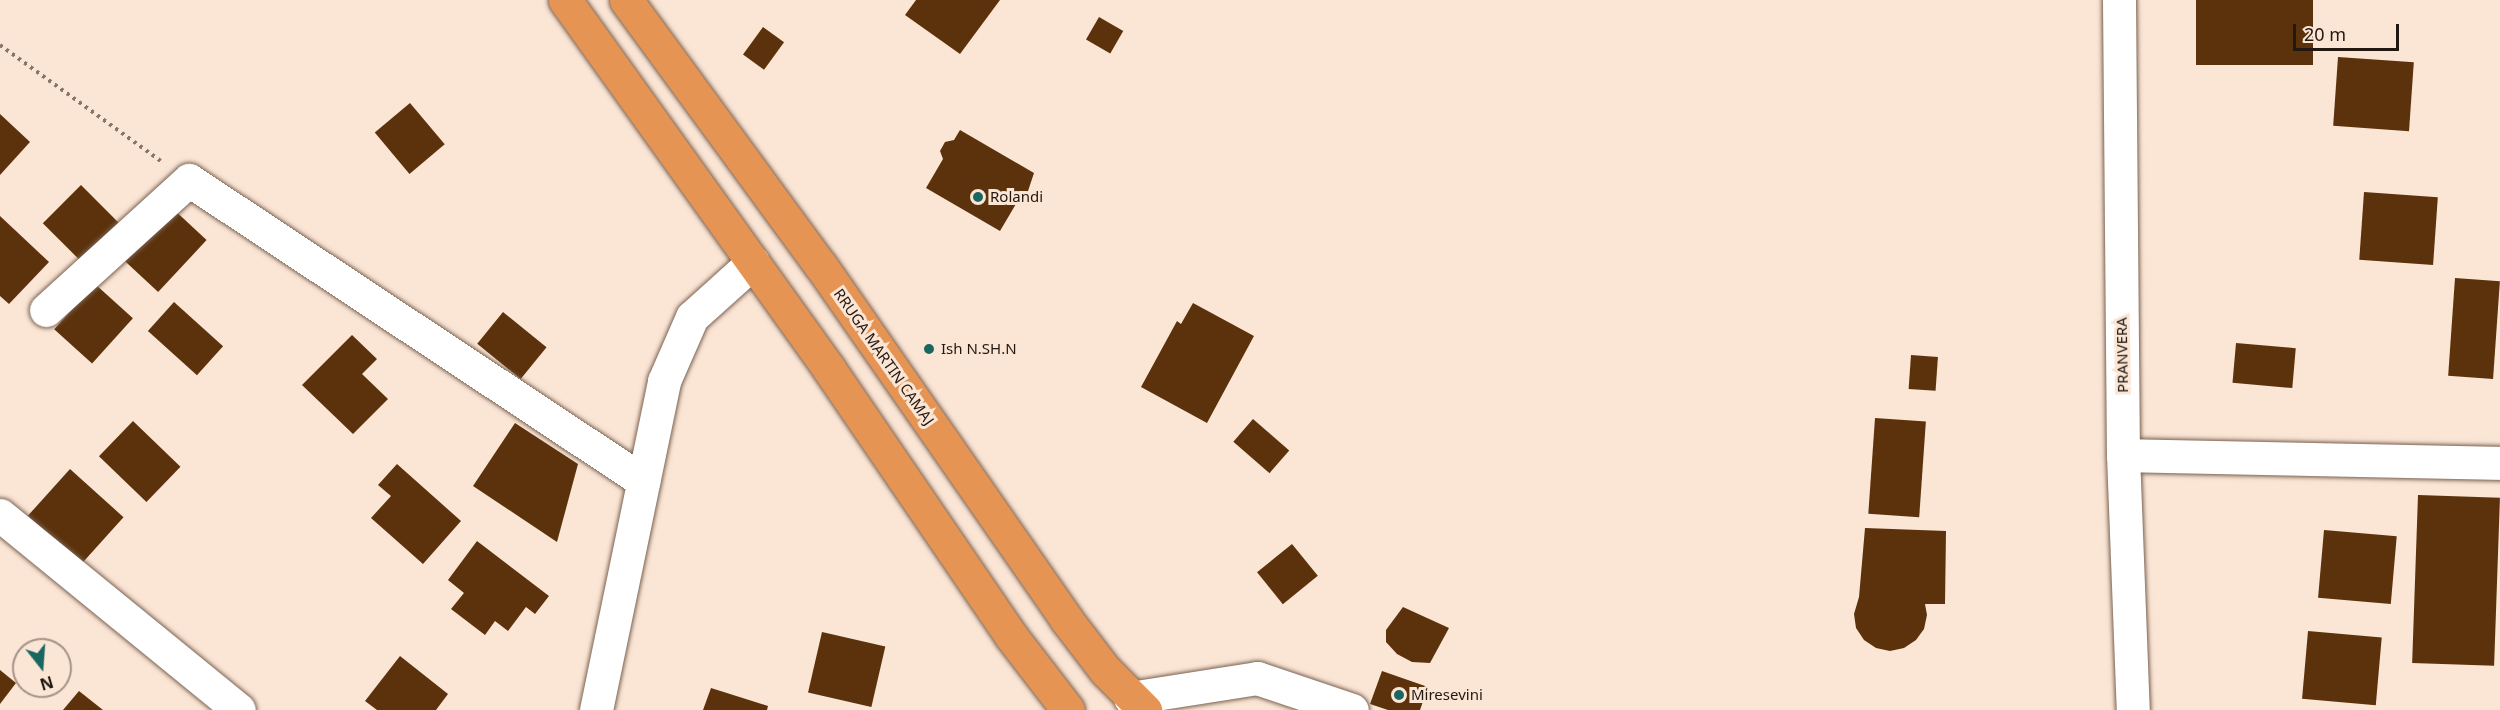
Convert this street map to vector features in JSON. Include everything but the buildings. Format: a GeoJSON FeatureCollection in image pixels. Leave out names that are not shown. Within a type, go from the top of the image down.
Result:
{"type":"FeatureCollection","features":[{"type":"Feature","properties":{"kind":"highway"},"geometry":{"type":"LineString","coordinates":[[565,0],[753,262],[910,486],[1011,636],[1068,710]]}},
{"type":"Feature","properties":{"kind":"highway","name":"RRUGA MARTIN CAMAJ"},"geometry":{"type":"LineString","coordinates":[[626,0],[820,266],[1066,619],[1105,670],[1138,704]]}},
{"type":"Feature","properties":{"kind":"street","name":"PRANVERA"},"geometry":{"type":"LineString","coordinates":[[2119,0],[2123,455],[2133,710]]}},
{"type":"Feature","properties":{"kind":"street"},"geometry":{"type":"LineString","coordinates":[[45,310],[189,180],[643,481]]}},
{"type":"Feature","properties":{"kind":"street"},"geometry":{"type":"LineString","coordinates":[[596,710],[664,381],[692,317],[753,262]]}},
{"type":"Feature","properties":{"kind":"street"},"geometry":{"type":"LineString","coordinates":[[2123,455],[2500,463]]}},
{"type":"Feature","properties":{"kind":"street"},"geometry":{"type":"LineString","coordinates":[[0,515],[239,710]]}},
{"type":"Feature","properties":{"kind":"street"},"geometry":{"type":"LineString","coordinates":[[1138,704],[1257,678],[1352,710]]}},
{"type":"Feature","properties":{"kind":"path"},"geometry":{"type":"LineString","coordinates":[[0,45],[189,180]]}},
{"type":"Feature","properties":{"kind":"place","name":"Rolandi"},"geometry":{"type":"Point","coordinates":[978,197]}},
{"type":"Feature","properties":{"kind":"place","name":"Ish N.SH.N"},"geometry":{"type":"Point","coordinates":[929,349]}},
{"type":"Feature","properties":{"kind":"place","name":"Miresevini"},"geometry":{"type":"Point","coordinates":[1399,695]}}]}
